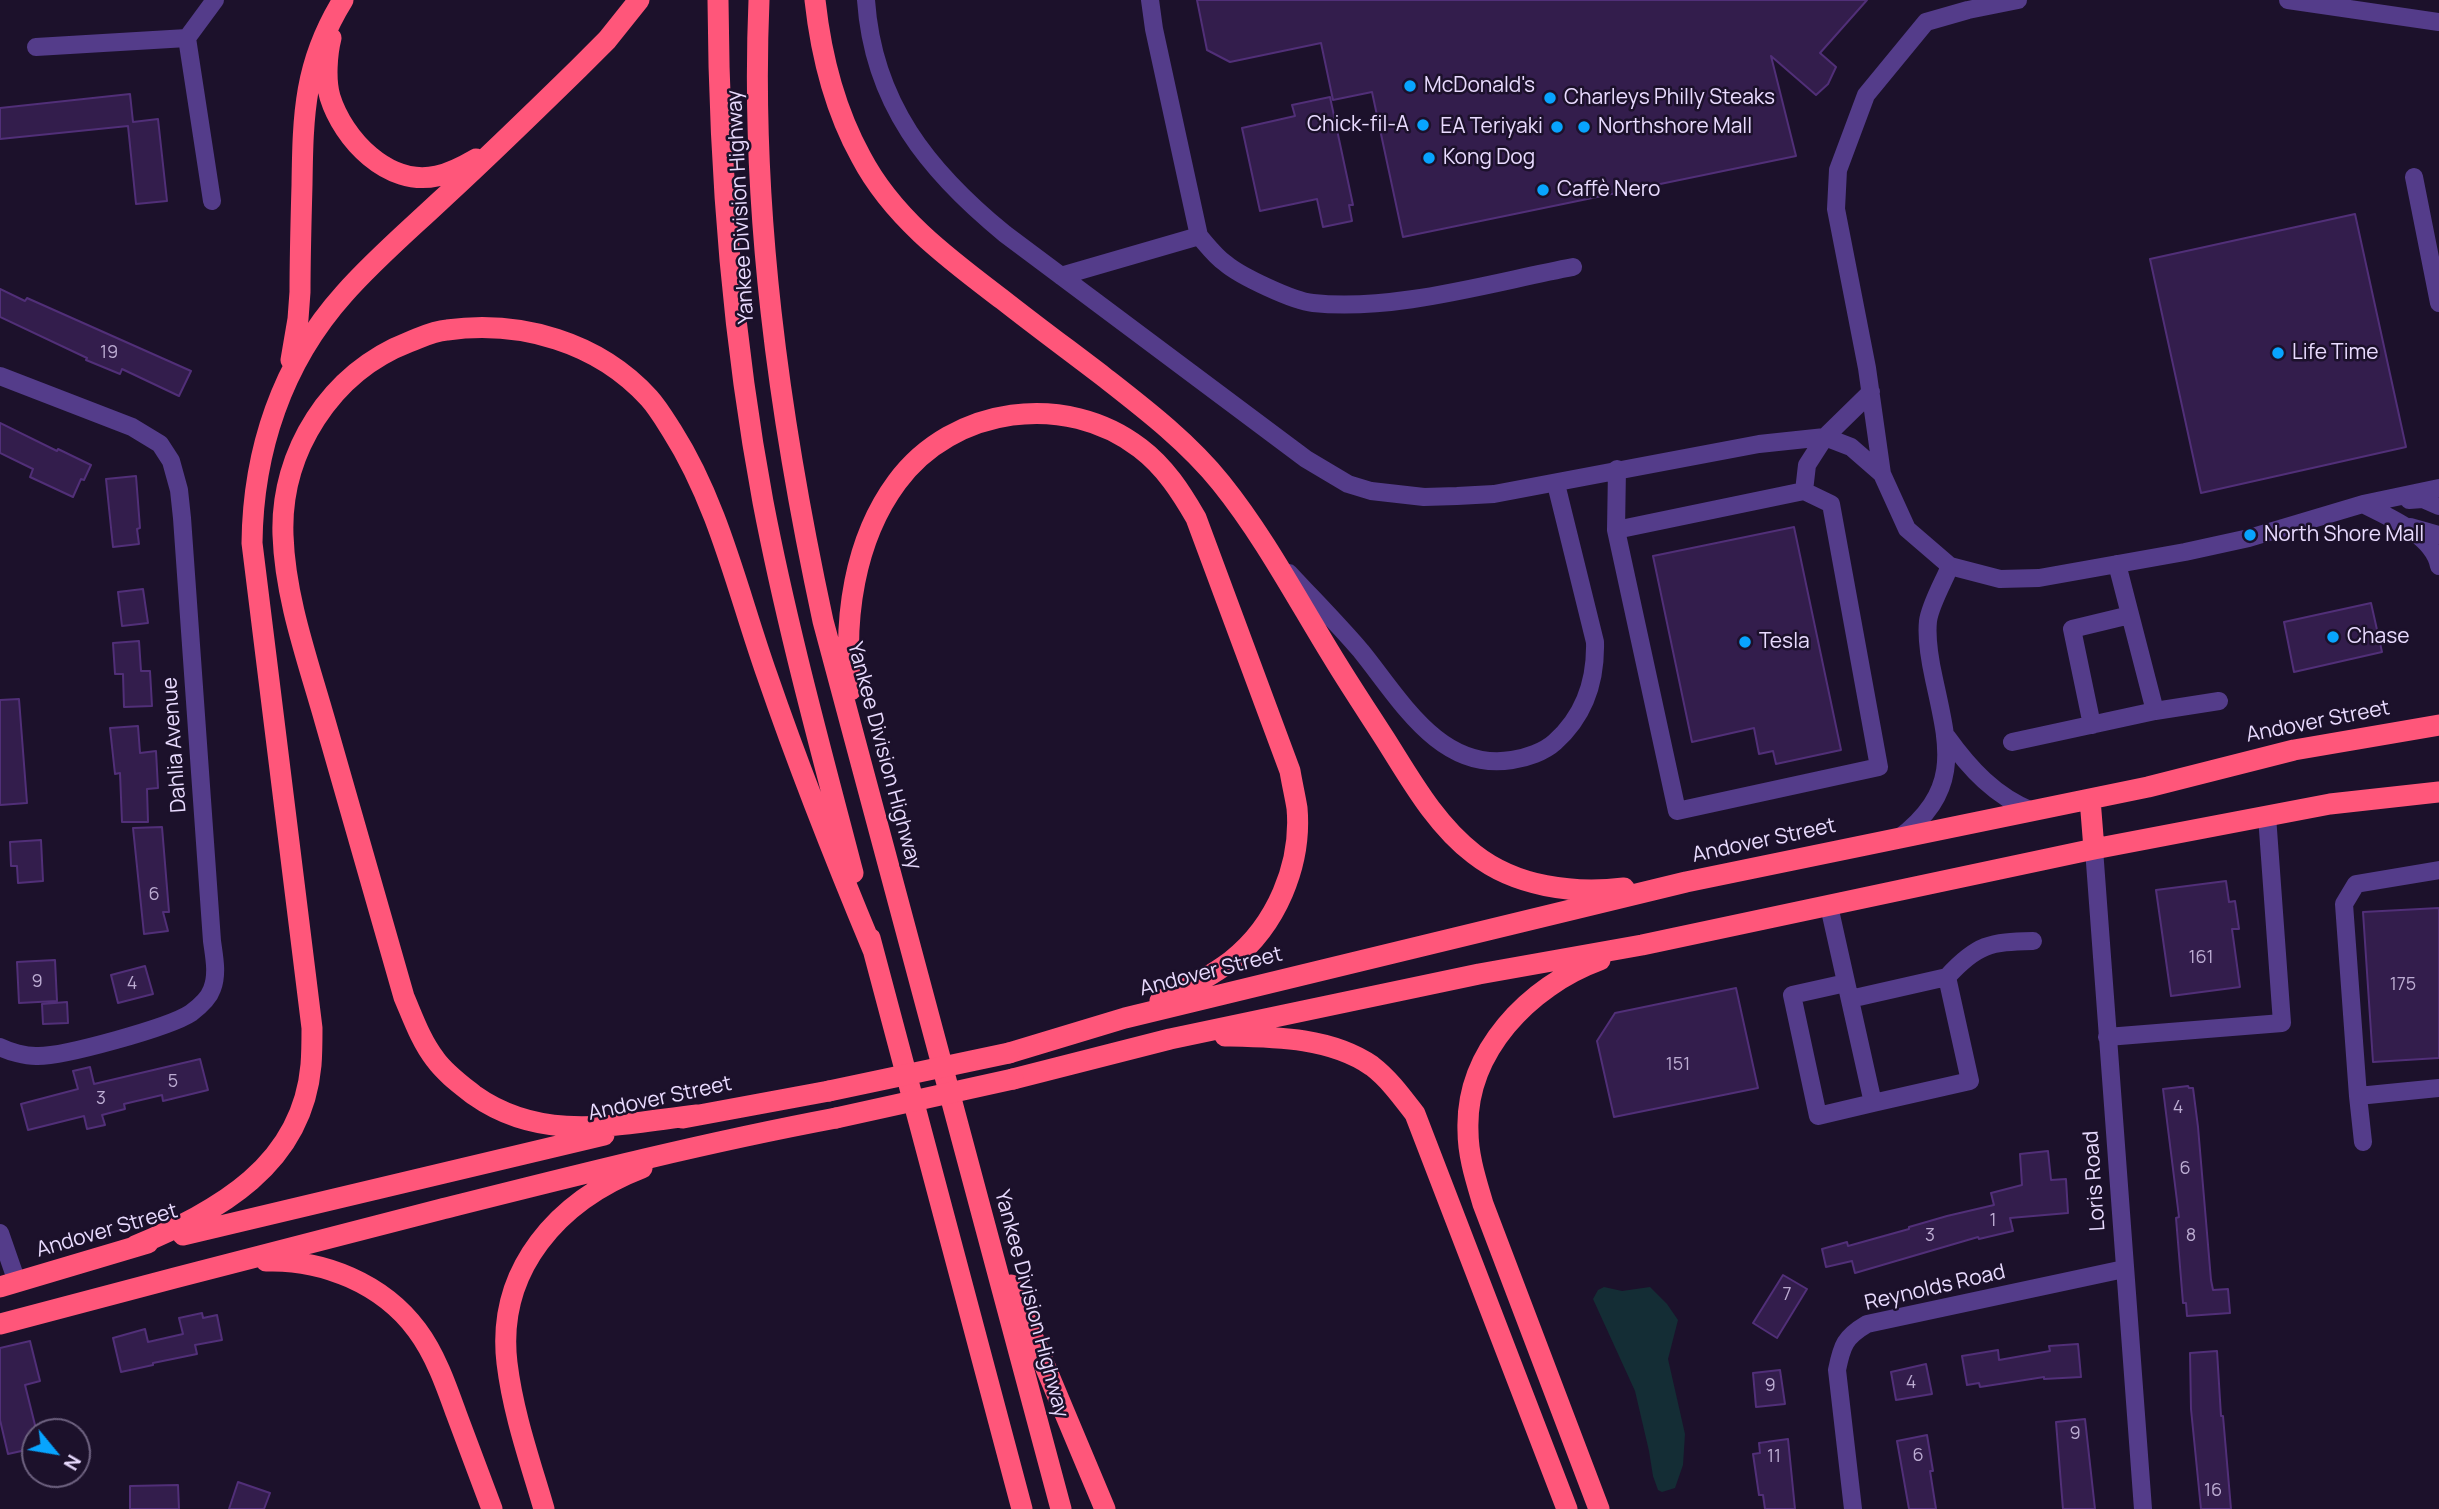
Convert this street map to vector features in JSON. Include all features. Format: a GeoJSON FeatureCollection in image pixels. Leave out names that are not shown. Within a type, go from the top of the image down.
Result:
{"type":"FeatureCollection","features":[{"type":"Feature","properties":{"kind":"highway"},"geometry":{"type":"LineString","coordinates":[[344,0],[329,46],[329,93],[337,117],[367,154],[386,168],[410,176],[436,177],[500,146]]}},
{"type":"Feature","properties":{"kind":"highway"},"geometry":{"type":"LineString","coordinates":[[288,379],[299,306],[303,118],[316,53],[331,19],[344,0]]}},
{"type":"Feature","properties":{"kind":"highway"},"geometry":{"type":"LineString","coordinates":[[135,1247],[187,1225],[219,1206],[275,1157],[303,1100],[311,1067],[312,1028],[252,543],[257,471],[264,442],[288,379],[305,345],[344,294],[607,40],[639,0]]}},
{"type":"Feature","properties":{"kind":"highway","name":"Yankee Division Highway"},"geometry":{"type":"LineString","coordinates":[[718,0],[721,149],[736,326],[763,501],[789,629],[1022,1509]]}},
{"type":"Feature","properties":{"kind":"highway","name":"Yankee Division Highway"},"geometry":{"type":"LineString","coordinates":[[759,0],[758,106],[766,277],[789,455],[822,621],[1061,1509]]}},
{"type":"Feature","properties":{"kind":"highway"},"geometry":{"type":"LineString","coordinates":[[815,0],[818,27],[835,98],[862,160],[900,212],[946,258],[1140,405],[1190,449],[1222,484],[1273,556],[1337,664],[1416,789],[1443,826],[1474,854],[1500,872],[1539,885],[1574,890],[1686,882]]}},
{"type":"Feature","properties":{"kind":"highway"},"geometry":{"type":"LineString","coordinates":[[697,1115],[600,1127],[533,1123],[499,1110],[456,1082],[434,1059],[417,1028],[404,997],[315,685],[285,567],[282,533],[284,499],[293,464],[305,436],[322,408],[368,362],[398,346],[436,331],[476,326],[517,329],[561,339],[591,353],[623,375],[650,399],[690,460],[709,504],[767,676],[837,864],[873,950]]}},
{"type":"Feature","properties":{"kind":"highway"},"geometry":{"type":"LineString","coordinates":[[873,809],[854,716],[849,668],[849,631],[858,567],[867,537],[882,505],[898,480],[921,456],[949,436],[978,423],[1007,415],[1037,412],[1064,415],[1115,432],[1141,448],[1175,484],[1196,518],[1290,771],[1297,808],[1296,844],[1289,878],[1275,909],[1254,938],[1231,961],[1125,1018]]}},
{"type":"Feature","properties":{"kind":"highway","name":"Andover Street"},"geometry":{"type":"LineString","coordinates":[[8,1284],[135,1247],[697,1115],[829,1091],[1009,1053],[1125,1018],[1686,882],[2148,787],[2294,750],[2439,725]]}},
{"type":"Feature","properties":{"kind":"highway"},"geometry":{"type":"LineString","coordinates":[[0,1324],[233,1262],[710,1142],[836,1118],[1013,1079],[1170,1039],[1491,972],[1642,945],[2094,849],[2338,803],[2439,792]]}},
{"type":"Feature","properties":{"kind":"highway"},"geometry":{"type":"LineString","coordinates":[[2090,799],[2094,849]]}},
{"type":"Feature","properties":{"kind":"highway"},"geometry":{"type":"LineString","coordinates":[[1599,1509],[1483,1204],[1472,1169],[1468,1121],[1470,1100],[1481,1066],[1496,1036],[1518,1011],[1549,987],[1587,965],[1642,945]]}},
{"type":"Feature","properties":{"kind":"highway"},"geometry":{"type":"LineString","coordinates":[[1170,1039],[1226,1036],[1316,1043],[1347,1051],[1373,1067],[1396,1089],[1415,1114],[1567,1509]]}},
{"type":"Feature","properties":{"kind":"highway"},"geometry":{"type":"LineString","coordinates":[[544,1509],[513,1401],[507,1361],[506,1324],[514,1290],[528,1258],[568,1210],[596,1191],[634,1171],[710,1142]]}},
{"type":"Feature","properties":{"kind":"highway"},"geometry":{"type":"LineString","coordinates":[[984,1221],[1105,1509]]}},
{"type":"Feature","properties":{"kind":"highway"},"geometry":{"type":"LineString","coordinates":[[233,1262],[309,1263],[341,1273],[368,1286],[394,1305],[418,1330],[445,1383],[492,1509]]}},
{"type":"Feature","properties":{"kind":"highway"},"geometry":{"type":"LineString","coordinates":[[994,1408],[1010,1509]]}},
{"type":"Feature","properties":{"kind":"street"},"geometry":{"type":"LineString","coordinates":[[212,201],[187,38],[215,0]]}},
{"type":"Feature","properties":{"kind":"street"},"geometry":{"type":"LineString","coordinates":[[866,0],[880,69],[892,103],[908,133],[931,163],[975,209],[1306,459],[1348,484],[1371,491],[1424,496],[1494,494],[1759,444],[1825,437],[1851,447],[1882,474]]}},
{"type":"Feature","properties":{"kind":"street"},"geometry":{"type":"LineString","coordinates":[[1150,0],[1199,236],[1224,263],[1258,283],[1311,303],[1377,303],[1444,294],[1573,267]]}},
{"type":"Feature","properties":{"kind":"street"},"geometry":{"type":"LineString","coordinates":[[2018,0],[1926,22],[1866,95],[1838,170],[1836,209],[1871,392],[1882,474],[1908,529],[1950,566],[2000,579],[2039,578],[2249,538],[2363,504],[2439,488]]}},
{"type":"Feature","properties":{"kind":"street"},"geometry":{"type":"LineString","coordinates":[[2288,0],[2439,22]]}},
{"type":"Feature","properties":{"kind":"street"},"geometry":{"type":"LineString","coordinates":[[36,47],[187,38]]}},
{"type":"Feature","properties":{"kind":"street"},"geometry":{"type":"LineString","coordinates":[[2414,177],[2439,303]]}},
{"type":"Feature","properties":{"kind":"street"},"geometry":{"type":"LineString","coordinates":[[1061,276],[1199,236]]}},
{"type":"Feature","properties":{"kind":"street","name":"Dahlia Avenue"},"geometry":{"type":"LineString","coordinates":[[0,376],[132,427],[160,444],[171,460],[179,490],[182,518],[216,969],[212,989],[204,1002],[191,1013],[172,1022],[64,1054],[36,1056],[0,1047]]}},
{"type":"Feature","properties":{"kind":"street"},"geometry":{"type":"LineString","coordinates":[[1804,491],[1807,465],[1825,437],[1871,392]]}},
{"type":"Feature","properties":{"kind":"street"},"geometry":{"type":"LineString","coordinates":[[1616,530],[1804,491],[1831,504],[1879,767],[1677,811],[1616,530],[1617,469]]}},
{"type":"Feature","properties":{"kind":"street"},"geometry":{"type":"LineString","coordinates":[[1273,556],[1359,649],[1415,719],[1435,739],[1454,752],[1474,760],[1496,763],[1516,760],[1552,744],[1570,727],[1583,707],[1595,666],[1595,642],[1556,484]]}},
{"type":"Feature","properties":{"kind":"street"},"geometry":{"type":"LineString","coordinates":[[2363,504],[2423,499],[2439,506]]}},
{"type":"Feature","properties":{"kind":"street"},"geometry":{"type":"LineString","coordinates":[[2363,504],[2404,525],[2439,535]]}},
{"type":"Feature","properties":{"kind":"street"},"geometry":{"type":"LineString","coordinates":[[2404,525],[2431,547],[2439,566]]}},
{"type":"Feature","properties":{"kind":"street"},"geometry":{"type":"LineString","coordinates":[[2117,564],[2155,711]]}},
{"type":"Feature","properties":{"kind":"street"},"geometry":{"type":"LineString","coordinates":[[1898,839],[1922,817],[1940,788],[1948,754],[1947,737],[1929,654],[1928,619],[1950,566]]}},
{"type":"Feature","properties":{"kind":"street"},"geometry":{"type":"LineString","coordinates":[[2092,725],[2072,629],[2130,615]]}},
{"type":"Feature","properties":{"kind":"street"},"geometry":{"type":"LineString","coordinates":[[2012,742],[2155,711],[2220,701]]}},
{"type":"Feature","properties":{"kind":"street"},"geometry":{"type":"LineString","coordinates":[[1947,737],[1998,794],[2032,811]]}},
{"type":"Feature","properties":{"kind":"street"},"geometry":{"type":"LineString","coordinates":[[2107,1037],[2282,1023],[2267,816]]}},
{"type":"Feature","properties":{"kind":"street","name":"Loris Road"},"geometry":{"type":"LineString","coordinates":[[2094,849],[2143,1509]]}},
{"type":"Feature","properties":{"kind":"street"},"geometry":{"type":"LineString","coordinates":[[2363,1142],[2344,904],[2356,884],[2439,870]]}},
{"type":"Feature","properties":{"kind":"street"},"geometry":{"type":"LineString","coordinates":[[1829,906],[1873,1103]]}},
{"type":"Feature","properties":{"kind":"street"},"geometry":{"type":"LineString","coordinates":[[1947,977],[1970,1082],[1818,1115],[1791,995],[1848,991],[1947,977],[1965,956],[1995,942],[2033,941]]}},
{"type":"Feature","properties":{"kind":"street"},"geometry":{"type":"LineString","coordinates":[[2358,1096],[2439,1088]]}},
{"type":"Feature","properties":{"kind":"street"},"geometry":{"type":"LineString","coordinates":[[3,1241],[8,1284]]}},
{"type":"Feature","properties":{"kind":"street","name":"Reynolds Road"},"geometry":{"type":"LineString","coordinates":[[1853,1509],[1837,1370],[1841,1348],[1851,1334],[1867,1324],[2124,1269]]}},
{"type":"Feature","properties":{"kind":"shaded area"},"geometry":{"type":"Polygon","coordinates":[[[1604,1287],[1622,1291],[1650,1287],[1678,1320],[1668,1359],[1685,1434],[1683,1465],[1675,1488],[1662,1492],[1658,1490],[1653,1476],[1635,1391],[1593,1299],[1598,1290],[1604,1287]]]}},
{"type":"Feature","properties":{"kind":"building","name":"Northshore Mall"},"geometry":{"type":"Polygon","coordinates":[[[1197,0],[1867,0],[1820,53],[1836,67],[1828,84],[1816,95],[1771,56],[1796,156],[1403,237],[1372,92],[1333,100],[1321,43],[1230,62],[1207,50],[1197,0]]]}},
{"type":"Feature","properties":{"kind":"building"},"geometry":{"type":"Polygon","coordinates":[[[130,94],[133,122],[158,119],[167,201],[136,204],[128,126],[0,139],[0,108],[130,94]]]}},
{"type":"Feature","properties":{"kind":"building"},"geometry":{"type":"Polygon","coordinates":[[[1330,97],[1353,205],[1349,205],[1352,221],[1323,227],[1317,199],[1260,211],[1242,128],[1295,116],[1292,105],[1330,97]]]}},
{"type":"Feature","properties":{"kind":"building","name":"Life Time"},"geometry":{"type":"Polygon","coordinates":[[[2355,214],[2406,447],[2201,493],[2150,259],[2355,214]]]}},
{"type":"Feature","properties":{"kind":"building"},"geometry":{"type":"Polygon","coordinates":[[[0,289],[25,301],[27,298],[191,371],[179,396],[122,369],[120,374],[86,360],[87,358],[0,317],[0,289]]]}},
{"type":"Feature","properties":{"kind":"building"},"geometry":{"type":"Polygon","coordinates":[[[0,423],[91,465],[73,497],[30,477],[33,469],[0,453],[0,423]]]}},
{"type":"Feature","properties":{"kind":"building"},"geometry":{"type":"Polygon","coordinates":[[[136,476],[139,544],[113,547],[106,479],[136,476]]]}},
{"type":"Feature","properties":{"kind":"building","name":"Tesla"},"geometry":{"type":"Polygon","coordinates":[[[1794,527],[1841,750],[1776,764],[1773,751],[1759,754],[1754,728],[1692,742],[1653,556],[1794,527]]]}},
{"type":"Feature","properties":{"kind":"building"},"geometry":{"type":"Polygon","coordinates":[[[143,589],[148,623],[122,626],[118,592],[143,589]]]}},
{"type":"Feature","properties":{"kind":"building","name":"Chase"},"geometry":{"type":"Polygon","coordinates":[[[2371,603],[2382,652],[2294,672],[2284,622],[2371,603]]]}},
{"type":"Feature","properties":{"kind":"building"},"geometry":{"type":"Polygon","coordinates":[[[139,641],[141,671],[150,671],[152,706],[124,707],[123,674],[115,674],[113,643],[139,641]]]}},
{"type":"Feature","properties":{"kind":"building"},"geometry":{"type":"Polygon","coordinates":[[[19,699],[27,803],[0,805],[0,700],[19,699]]]}},
{"type":"Feature","properties":{"kind":"building"},"geometry":{"type":"Polygon","coordinates":[[[138,726],[140,753],[156,751],[158,788],[147,789],[148,822],[122,822],[120,773],[115,774],[110,728],[138,726]]]}},
{"type":"Feature","properties":{"kind":"building"},"geometry":{"type":"Polygon","coordinates":[[[162,827],[169,912],[163,912],[168,931],[144,934],[133,828],[162,827]]]}},
{"type":"Feature","properties":{"kind":"building"},"geometry":{"type":"Polygon","coordinates":[[[41,840],[43,881],[18,883],[17,866],[11,866],[10,842],[41,840]]]}},
{"type":"Feature","properties":{"kind":"building"},"geometry":{"type":"Polygon","coordinates":[[[2226,881],[2229,902],[2235,901],[2239,929],[2232,929],[2240,987],[2171,996],[2156,890],[2226,881]]]}},
{"type":"Feature","properties":{"kind":"building"},"geometry":{"type":"Polygon","coordinates":[[[2439,908],[2439,1058],[2373,1062],[2363,912],[2439,908]]]}},
{"type":"Feature","properties":{"kind":"building"},"geometry":{"type":"Polygon","coordinates":[[[55,960],[57,1001],[19,1003],[17,962],[55,960]]]}},
{"type":"Feature","properties":{"kind":"building"},"geometry":{"type":"Polygon","coordinates":[[[145,966],[153,994],[118,1003],[111,975],[145,966]]]}},
{"type":"Feature","properties":{"kind":"building"},"geometry":{"type":"Polygon","coordinates":[[[1736,988],[1758,1088],[1614,1117],[1597,1041],[1615,1013],[1736,988]]]}},
{"type":"Feature","properties":{"kind":"building"},"geometry":{"type":"Polygon","coordinates":[[[67,1002],[68,1023],[43,1024],[42,1004],[67,1002]]]}},
{"type":"Feature","properties":{"kind":"building"},"geometry":{"type":"Polygon","coordinates":[[[200,1059],[208,1090],[163,1101],[162,1095],[124,1104],[125,1109],[102,1115],[105,1125],[87,1129],[84,1116],[28,1130],[21,1104],[78,1089],[73,1071],[90,1067],[94,1084],[200,1059]]]}},
{"type":"Feature","properties":{"kind":"building"},"geometry":{"type":"Polygon","coordinates":[[[2188,1086],[2193,1088],[2198,1127],[2211,1280],[2213,1290],[2228,1289],[2230,1313],[2187,1316],[2186,1303],[2183,1303],[2176,1218],[2179,1217],[2163,1089],[2188,1086]]]}},
{"type":"Feature","properties":{"kind":"building"},"geometry":{"type":"Polygon","coordinates":[[[2048,1151],[2051,1180],[2066,1179],[2068,1213],[2010,1218],[2013,1231],[1979,1239],[1978,1237],[1855,1273],[1852,1261],[1826,1267],[1822,1249],[1847,1242],[1848,1246],[1947,1216],[1994,1205],[1991,1193],[2022,1185],[2020,1154],[2048,1151]]]}},
{"type":"Feature","properties":{"kind":"building"},"geometry":{"type":"Polygon","coordinates":[[[1783,1275],[1807,1289],[1777,1338],[1753,1323],[1783,1275]]]}},
{"type":"Feature","properties":{"kind":"building"},"geometry":{"type":"Polygon","coordinates":[[[202,1313],[203,1318],[217,1315],[222,1340],[195,1345],[197,1354],[121,1372],[113,1338],[145,1329],[148,1342],[183,1334],[179,1318],[202,1313]]]}},
{"type":"Feature","properties":{"kind":"building"},"geometry":{"type":"Polygon","coordinates":[[[30,1341],[40,1381],[25,1385],[33,1418],[21,1418],[21,1451],[8,1454],[0,1420],[0,1348],[30,1341]]]}},
{"type":"Feature","properties":{"kind":"building"},"geometry":{"type":"Polygon","coordinates":[[[2078,1344],[2081,1377],[2044,1377],[1980,1387],[1979,1383],[1967,1385],[1962,1356],[1998,1350],[1999,1360],[2050,1351],[2049,1346],[2078,1344]]]}},
{"type":"Feature","properties":{"kind":"building"},"geometry":{"type":"Polygon","coordinates":[[[2217,1351],[2231,1509],[2201,1509],[2191,1409],[2190,1353],[2217,1351]]]}},
{"type":"Feature","properties":{"kind":"building"},"geometry":{"type":"Polygon","coordinates":[[[1926,1364],[1932,1394],[1896,1400],[1891,1372],[1926,1364]]]}},
{"type":"Feature","properties":{"kind":"building"},"geometry":{"type":"Polygon","coordinates":[[[1780,1370],[1785,1404],[1756,1407],[1753,1373],[1780,1370]]]}},
{"type":"Feature","properties":{"kind":"building"},"geometry":{"type":"Polygon","coordinates":[[[2085,1419],[2095,1509],[2063,1509],[2056,1422],[2085,1419]]]}},
{"type":"Feature","properties":{"kind":"building"},"geometry":{"type":"Polygon","coordinates":[[[1927,1435],[1936,1509],[1909,1509],[1897,1441],[1927,1435]]]}},
{"type":"Feature","properties":{"kind":"building"},"geometry":{"type":"Polygon","coordinates":[[[1788,1439],[1795,1509],[1765,1509],[1763,1495],[1759,1495],[1753,1454],[1760,1453],[1759,1443],[1788,1439]]]}},
{"type":"Feature","properties":{"kind":"building"},"geometry":{"type":"Polygon","coordinates":[[[238,1482],[270,1493],[264,1509],[229,1509],[238,1482]]]}},
{"type":"Feature","properties":{"kind":"building"},"geometry":{"type":"Polygon","coordinates":[[[178,1485],[179,1509],[130,1509],[130,1486],[178,1485]]]}},
{"type":"Feature","properties":{"kind":"place","name":"McDonald's"},"geometry":{"type":"Point","coordinates":[1410,86]}},
{"type":"Feature","properties":{"kind":"place","name":"Charleys Philly Steaks"},"geometry":{"type":"Point","coordinates":[1550,98]}},
{"type":"Feature","properties":{"kind":"place","name":"Chick-fil-A"},"geometry":{"type":"Point","coordinates":[1423,125]}},
{"type":"Feature","properties":{"kind":"place","name":"EA Teriyaki"},"geometry":{"type":"Point","coordinates":[1557,127]}},
{"type":"Feature","properties":{"kind":"place","name":"Northshore Mall"},"geometry":{"type":"Point","coordinates":[1584,127]}},
{"type":"Feature","properties":{"kind":"place","name":"Kong Dog"},"geometry":{"type":"Point","coordinates":[1429,158]}},
{"type":"Feature","properties":{"kind":"place","name":"Caffè Nero"},"geometry":{"type":"Point","coordinates":[1543,190]}},
{"type":"Feature","properties":{"kind":"place","name":"Life Time"},"geometry":{"type":"Point","coordinates":[2278,353]}},
{"type":"Feature","properties":{"kind":"place","name":"North Shore Mall"},"geometry":{"type":"Point","coordinates":[2250,535]}},
{"type":"Feature","properties":{"kind":"place","name":"Chase"},"geometry":{"type":"Point","coordinates":[2333,637]}},
{"type":"Feature","properties":{"kind":"place","name":"Tesla"},"geometry":{"type":"Point","coordinates":[1745,642]}}]}
